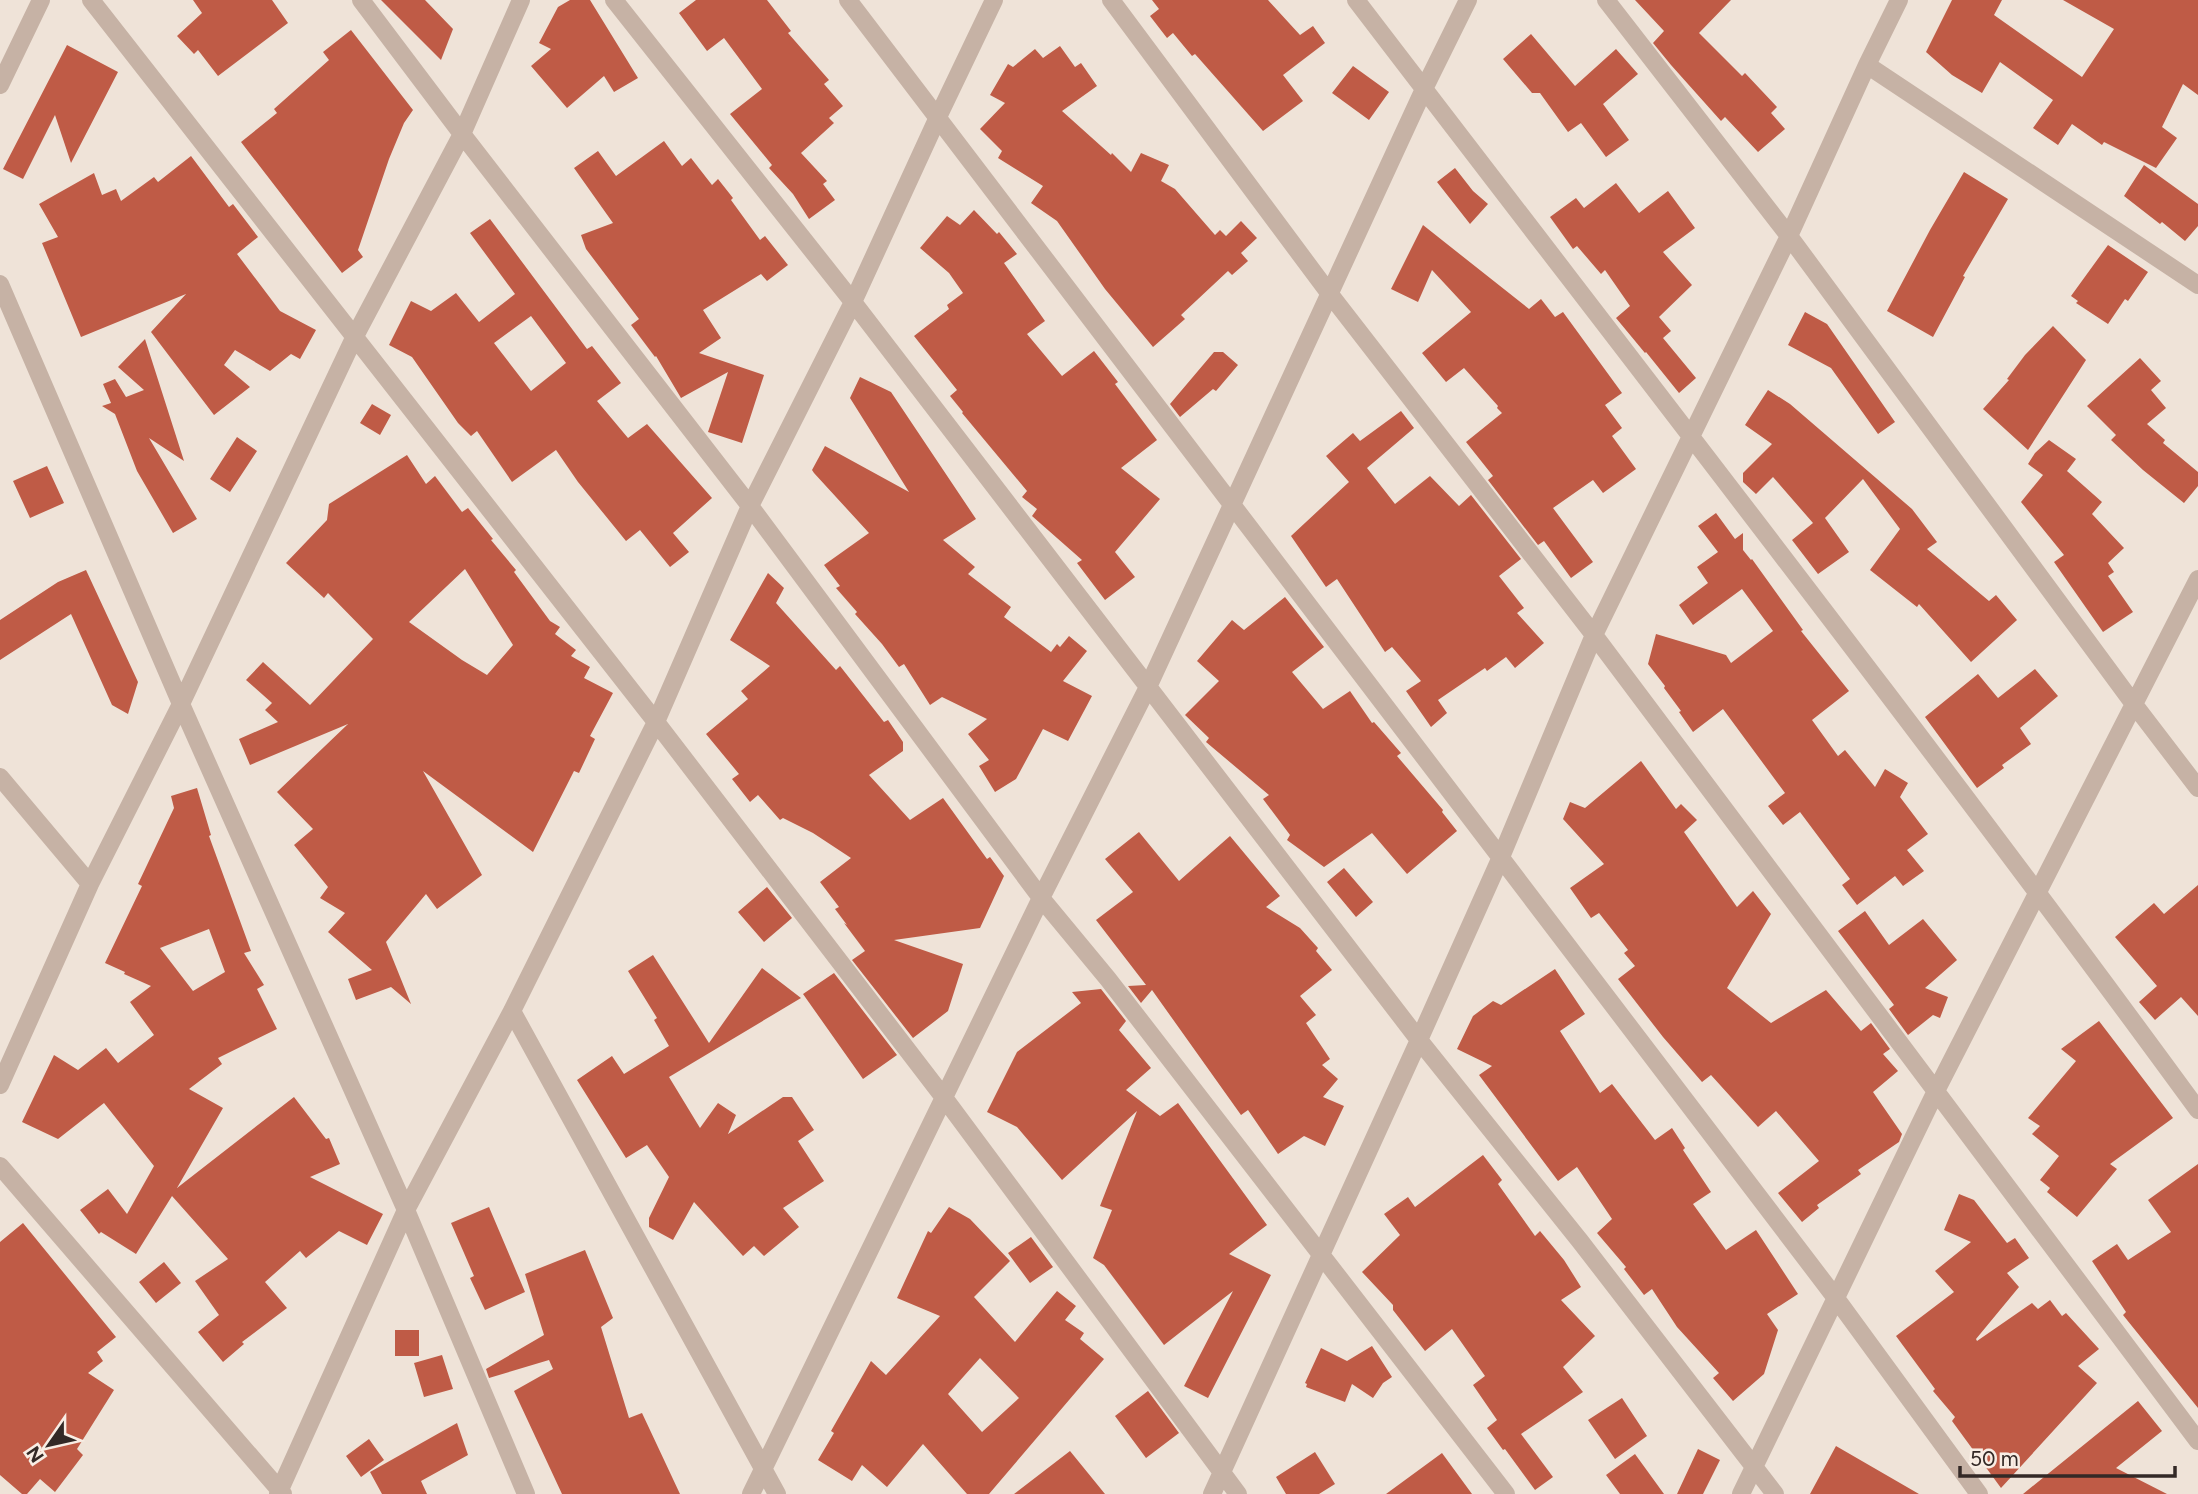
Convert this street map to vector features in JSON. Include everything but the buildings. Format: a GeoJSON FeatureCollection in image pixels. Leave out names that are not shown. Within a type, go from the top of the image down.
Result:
{"type":"FeatureCollection","features":[{"type":"Feature","properties":{"kind":"street"},"geometry":{"type":"LineString","coordinates":[[0,85],[41,0]]}},
{"type":"Feature","properties":{"kind":"street"},"geometry":{"type":"LineString","coordinates":[[91,0],[656,722],[945,1099],[1238,1494]]}},
{"type":"Feature","properties":{"kind":"street"},"geometry":{"type":"LineString","coordinates":[[361,0],[750,506],[1041,898],[1124,999],[1506,1494]]}},
{"type":"Feature","properties":{"kind":"street"},"geometry":{"type":"LineString","coordinates":[[0,1085],[90,884],[181,704],[354,338],[462,134],[521,0]]}},
{"type":"Feature","properties":{"kind":"street"},"geometry":{"type":"LineString","coordinates":[[614,0],[853,302],[1419,1040],[1580,1241],[1774,1494]]}},
{"type":"Feature","properties":{"kind":"street"},"geometry":{"type":"LineString","coordinates":[[848,0],[1835,1297],[1979,1494]]}},
{"type":"Feature","properties":{"kind":"street"},"geometry":{"type":"LineString","coordinates":[[0,1167],[281,1493],[406,1210],[512,1011],[656,722],[750,506],[853,302],[994,0]]}},
{"type":"Feature","properties":{"kind":"street"},"geometry":{"type":"LineString","coordinates":[[1111,0],[1329,293],[1594,635],[2198,1441]]}},
{"type":"Feature","properties":{"kind":"street"},"geometry":{"type":"LineString","coordinates":[[1356,0],[2038,891],[2198,1110]]}},
{"type":"Feature","properties":{"kind":"street"},"geometry":{"type":"LineString","coordinates":[[751,1494],[1041,898],[1149,687],[1329,293],[1468,0]]}},
{"type":"Feature","properties":{"kind":"street"},"geometry":{"type":"LineString","coordinates":[[1606,0],[1789,236],[2198,788]]}},
{"type":"Feature","properties":{"kind":"street"},"geometry":{"type":"LineString","coordinates":[[1212,1494],[1501,857],[1594,635],[1789,236],[1899,0]]}},
{"type":"Feature","properties":{"kind":"street"},"geometry":{"type":"LineString","coordinates":[[1867,65],[2198,285]]}},
{"type":"Feature","properties":{"kind":"street"},"geometry":{"type":"LineString","coordinates":[[0,284],[181,704],[406,1210],[526,1494]]}},
{"type":"Feature","properties":{"kind":"street"},"geometry":{"type":"LineString","coordinates":[[1741,1494],[1936,1091],[2198,579]]}},
{"type":"Feature","properties":{"kind":"street"},"geometry":{"type":"LineString","coordinates":[[0,777],[90,884]]}},
{"type":"Feature","properties":{"kind":"street"},"geometry":{"type":"LineString","coordinates":[[512,1011],[777,1494]]}}]}
